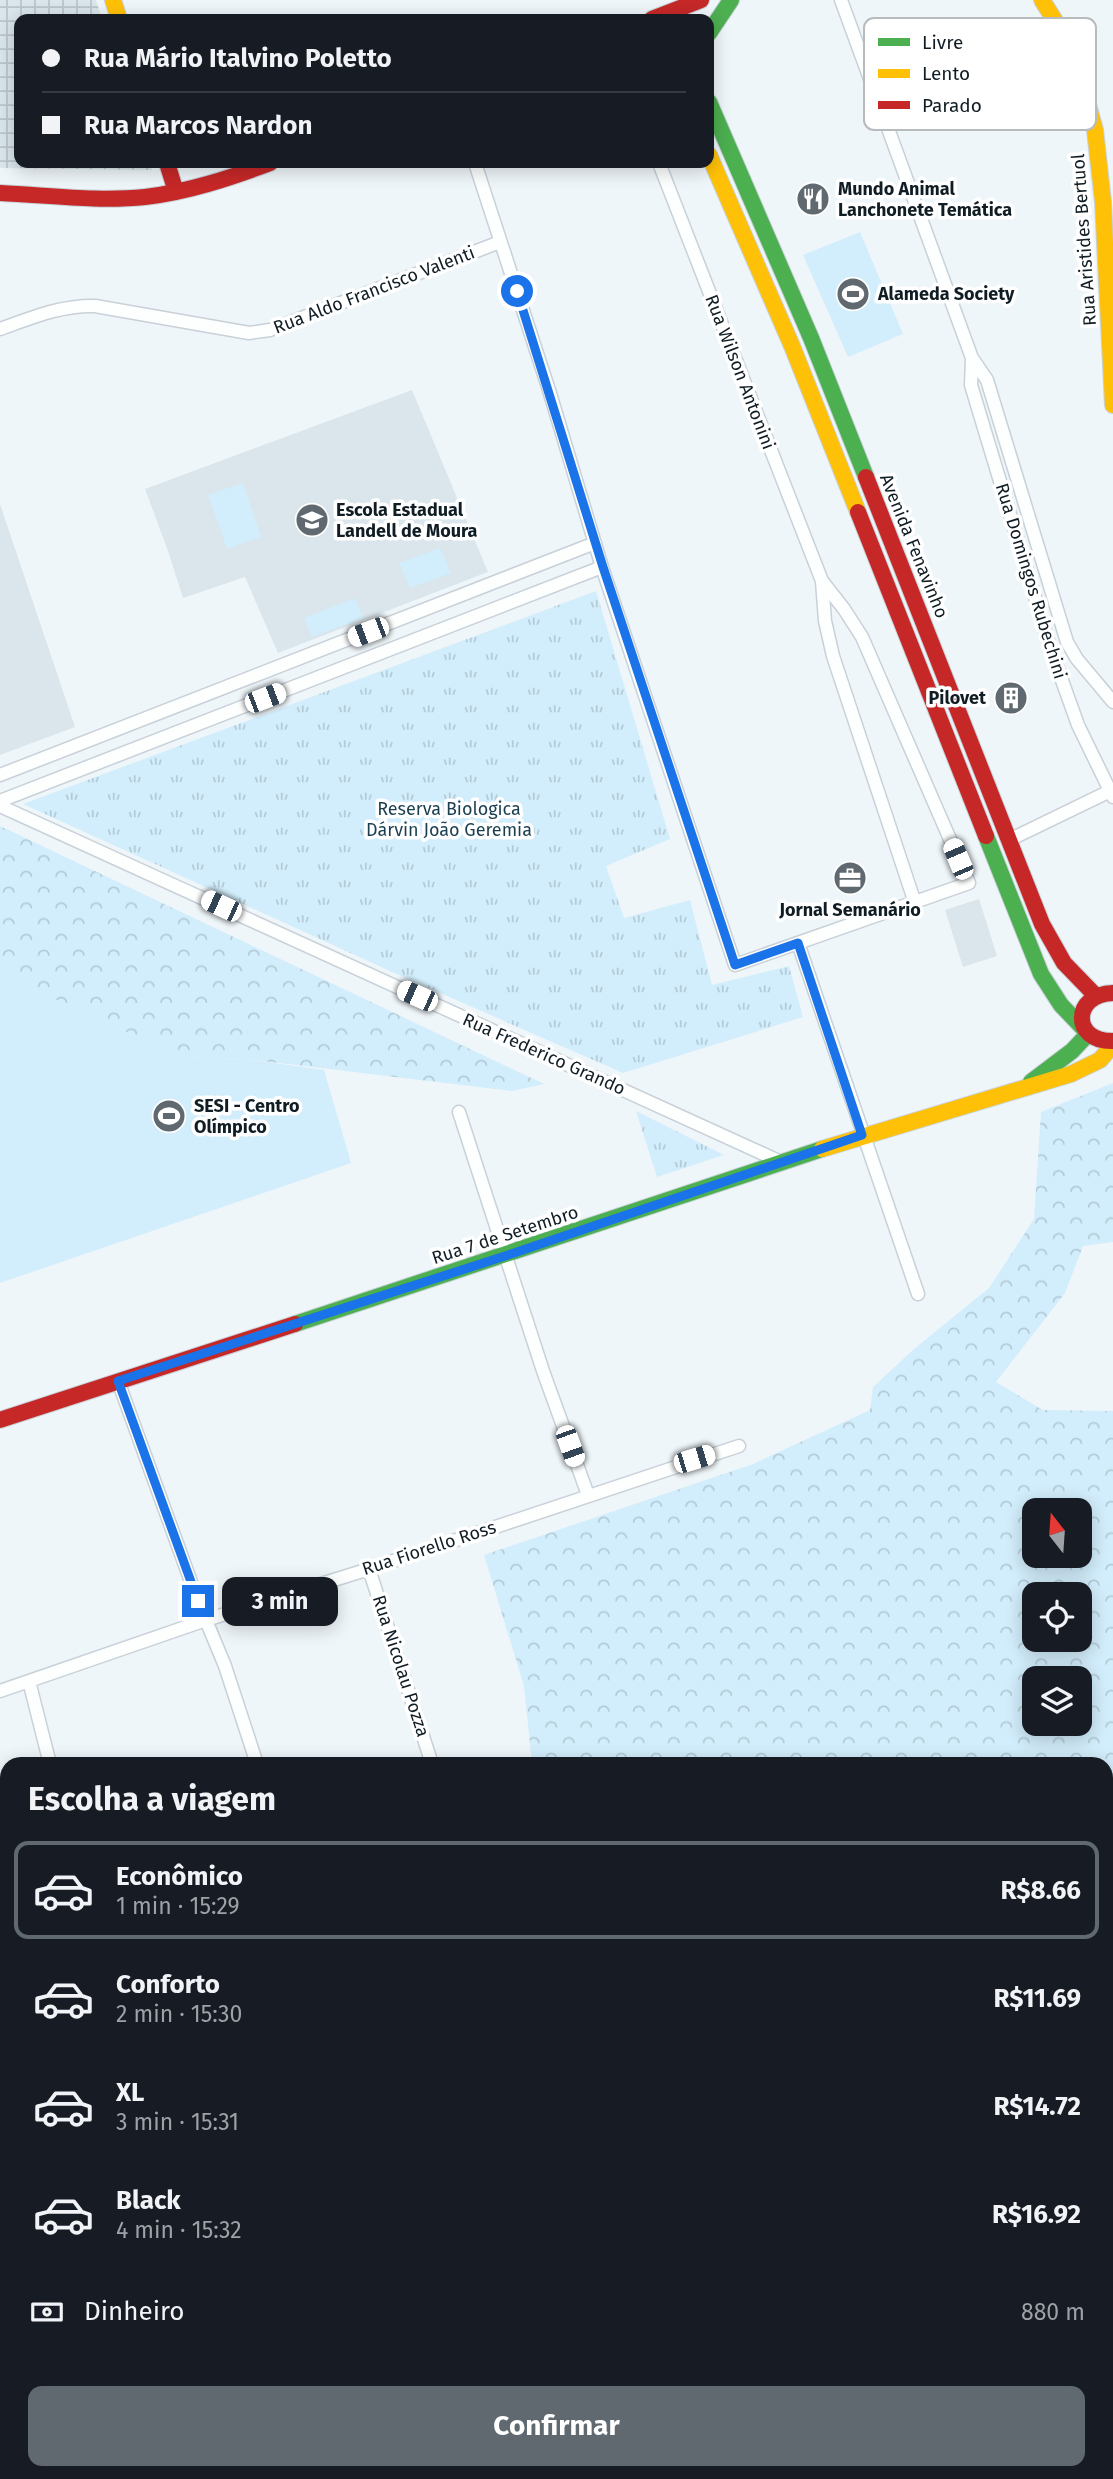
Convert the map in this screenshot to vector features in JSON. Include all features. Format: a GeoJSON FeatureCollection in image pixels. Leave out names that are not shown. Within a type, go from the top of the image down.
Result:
{"type":"FeatureCollection","features":[{"type":"Feature","properties":{"kind":"street"},"geometry":{"type":"LineString","coordinates":[[676,14],[701,0]]}},
{"type":"Feature","properties":{"kind":"street"},"geometry":{"type":"LineString","coordinates":[[714,26],[731,0]]}},
{"type":"Feature","properties":{"kind":"street","name":"Rua Domingos Rubechini"},"geometry":{"type":"LineString","coordinates":[[841,0],[864,63]]}},
{"type":"Feature","properties":{"kind":"street","name":"Rua Aristides Bertuol"},"geometry":{"type":"LineString","coordinates":[[1042,0],[1054,18]]}},
{"type":"Feature","properties":{"kind":"street","name":"Avenida Fenavinho"},"geometry":{"type":"LineString","coordinates":[[714,126],[811,338],[1054,950],[1068,971],[1107,991]]}},
{"type":"Feature","properties":{"kind":"street","name":"Rua Domingos Rubechini"},"geometry":{"type":"LineString","coordinates":[[889,130],[972,358],[987,380],[1066,642],[1113,702]]}},
{"type":"Feature","properties":{"kind":"street","name":"Rua Aristides Bertuol"},"geometry":{"type":"LineString","coordinates":[[1094,130],[1103,194],[1113,405]]}},
{"type":"Feature","properties":{"kind":"street"},"geometry":{"type":"LineString","coordinates":[[714,167],[792,346],[1041,974],[1061,1005],[1086,1031],[1101,1041],[1113,1043]]}},
{"type":"Feature","properties":{"kind":"street"},"geometry":{"type":"LineString","coordinates":[[169,168],[176,192]]}},
{"type":"Feature","properties":{"kind":"street"},"geometry":{"type":"LineString","coordinates":[[0,193],[133,197],[176,192],[256,168]]}},
{"type":"Feature","properties":{"kind":"street"},"geometry":{"type":"LineString","coordinates":[[477,168],[549,390],[595,543],[735,965],[915,903]]}},
{"type":"Feature","properties":{"kind":"street","name":"Rua Wilson Antonini"},"geometry":{"type":"LineString","coordinates":[[661,168],[822,581],[862,637],[969,883],[915,903],[833,656],[825,621],[822,581]]}},
{"type":"Feature","properties":{"kind":"street"},"geometry":{"type":"LineString","coordinates":[[745,239],[764,231]]}},
{"type":"Feature","properties":{"kind":"street","name":"Rua Aldo Francisco Valenti"},"geometry":{"type":"LineString","coordinates":[[0,330],[52,311],[75,306],[95,306],[249,333],[270,330],[500,242]]}},
{"type":"Feature","properties":{"kind":"street"},"geometry":{"type":"LineString","coordinates":[[792,346],[811,338]]}},
{"type":"Feature","properties":{"kind":"street","name":"Rua Domingos Rubechini"},"geometry":{"type":"LineString","coordinates":[[972,358],[971,385],[1051,648],[1078,725],[1112,794]]}},
{"type":"Feature","properties":{"kind":"street"},"geometry":{"type":"LineString","coordinates":[[835,453],[854,446]]}},
{"type":"Feature","properties":{"kind":"street"},"geometry":{"type":"LineString","coordinates":[[0,775],[595,543]]}},
{"type":"Feature","properties":{"kind":"street"},"geometry":{"type":"LineString","coordinates":[[877,560],[896,552]]}},
{"type":"Feature","properties":{"kind":"street"},"geometry":{"type":"LineString","coordinates":[[0,804],[603,567]]}},
{"type":"Feature","properties":{"kind":"street"},"geometry":{"type":"LineString","coordinates":[[318,651],[327,674]]}},
{"type":"Feature","properties":{"kind":"street"},"geometry":{"type":"LineString","coordinates":[[921,671],[941,664]]}},
{"type":"Feature","properties":{"kind":"street"},"geometry":{"type":"LineString","coordinates":[[234,684],[245,706]]}},
{"type":"Feature","properties":{"kind":"street"},"geometry":{"type":"LineString","coordinates":[[1009,839],[1112,794]]}},
{"type":"Feature","properties":{"kind":"street","name":"Rua Frederico Grando"},"geometry":{"type":"LineString","coordinates":[[0,804],[781,1162]]}},
{"type":"Feature","properties":{"kind":"street"},"geometry":{"type":"LineString","coordinates":[[1007,887],[1025,880]]}},
{"type":"Feature","properties":{"kind":"street"},"geometry":{"type":"LineString","coordinates":[[798,943],[918,1294]]}},
{"type":"Feature","properties":{"kind":"street"},"geometry":{"type":"LineString","coordinates":[[1086,1031],[1081,1021],[1084,1005],[1107,991]]}},
{"type":"Feature","properties":{"kind":"street","name":"Rua 7 de Setembro"},"geometry":{"type":"LineString","coordinates":[[1024,1088],[1072,1051],[1086,1031]]}},
{"type":"Feature","properties":{"kind":"street","name":"Rua 7 de Setembro"},"geometry":{"type":"LineString","coordinates":[[0,1420],[505,1256],[862,1135],[1097,1064],[1108,1054],[1113,1043]]}},
{"type":"Feature","properties":{"kind":"street"},"geometry":{"type":"LineString","coordinates":[[459,1112],[505,1256],[588,1495]]}},
{"type":"Feature","properties":{"kind":"street"},"geometry":{"type":"LineString","coordinates":[[118,1381],[225,1666],[255,1757]]}},
{"type":"Feature","properties":{"kind":"street","name":"Rua Fiorello Ross"},"geometry":{"type":"LineString","coordinates":[[0,1691],[206,1620],[369,1569],[739,1446]]}},
{"type":"Feature","properties":{"kind":"street","name":"Rua Nicolau Pozza"},"geometry":{"type":"LineString","coordinates":[[369,1569],[430,1757]]}},
{"type":"Feature","properties":{"kind":"street"},"geometry":{"type":"LineString","coordinates":[[29,1681],[48,1757]]}},
{"type":"Feature","properties":{"kind":"shaded area"},"geometry":{"type":"Polygon","coordinates":[[[0,0],[96,0],[100,14],[14,14],[14,168],[152,170],[0,168],[0,0]]]}},
{"type":"Feature","properties":{"kind":"shaded area","name":"Escola Estadual Landell de Moura"},"geometry":{"type":"Polygon","coordinates":[[[412,390],[488,572],[278,653],[245,577],[183,598],[145,489],[412,390]]]}},
{"type":"Feature","properties":{"kind":"shaded area"},"geometry":{"type":"Polygon","coordinates":[[[0,504],[75,727],[0,755],[0,504]]]}},
{"type":"Feature","properties":{"kind":"shaded area"},"geometry":{"type":"Polygon","coordinates":[[[979,899],[997,956],[963,967],[945,910],[979,899]]]}},
{"type":"Feature","properties":{"kind":"green space","name":"Alameda Society"},"geometry":{"type":"Polygon","coordinates":[[[860,232],[903,334],[848,357],[803,255],[860,232]]]}},
{"type":"Feature","properties":{"kind":"green space"},"geometry":{"type":"Polygon","coordinates":[[[243,483],[261,537],[227,549],[208,495],[243,483]]]}},
{"type":"Feature","properties":{"kind":"green space"},"geometry":{"type":"Polygon","coordinates":[[[440,548],[451,573],[410,588],[399,563],[440,548]]]}},
{"type":"Feature","properties":{"kind":"green space","name":"Reserva Biologica Dárvin João Geremia"},"geometry":{"type":"Polygon","coordinates":[[[596,591],[670,839],[606,866],[624,918],[690,900],[712,985],[789,966],[803,1017],[623,1073],[390,971],[23,804],[596,591]]]}},
{"type":"Feature","properties":{"kind":"green space"},"geometry":{"type":"Polygon","coordinates":[[[355,598],[363,618],[312,637],[304,618],[355,598]]]}},
{"type":"Feature","properties":{"kind":"green space"},"geometry":{"type":"Polygon","coordinates":[[[0,826],[544,1084],[512,1091],[246,1059],[181,1057],[0,974],[0,826]]]}},
{"type":"Feature","properties":{"kind":"green space","name":"SESI - Centro Olímpico"},"geometry":{"type":"Polygon","coordinates":[[[0,974],[181,1057],[246,1059],[324,1070],[351,1163],[0,1283],[0,974]]]}},
{"type":"Feature","properties":{"kind":"green space"},"geometry":{"type":"Polygon","coordinates":[[[1113,1083],[1113,1242],[1083,1246],[1065,1293],[996,1382],[1043,1410],[1113,1411],[1113,1757],[531,1757],[524,1686],[484,1555],[753,1464],[870,1410],[873,1387],[914,1349],[989,1288],[1034,1219],[1041,1112],[1113,1083]]]}},
{"type":"Feature","properties":{"kind":"green space"},"geometry":{"type":"Polygon","coordinates":[[[636,1111],[724,1155],[657,1177],[636,1111]]]}},
{"type":"Feature","properties":{"kind":"traffic: fast"},"geometry":{"type":"LineString","coordinates":[[714,26],[731,0]]}},
{"type":"Feature","properties":{"kind":"traffic: fast"},"geometry":{"type":"LineString","coordinates":[[714,114],[811,338],[866,477]]}},
{"type":"Feature","properties":{"kind":"traffic: fast"},"geometry":{"type":"LineString","coordinates":[[986,836],[1041,974],[1061,1005],[1083,1028]]}},
{"type":"Feature","properties":{"kind":"traffic: fast"},"geometry":{"type":"LineString","coordinates":[[1031,1082],[1072,1051],[1088,1034]]}},
{"type":"Feature","properties":{"kind":"traffic: fast"},"geometry":{"type":"LineString","coordinates":[[295,1324],[822,1149]]}},
{"type":"Feature","properties":{"kind":"traffic: slow"},"geometry":{"type":"LineString","coordinates":[[113,0],[117,14]]}},
{"type":"Feature","properties":{"kind":"traffic: slow"},"geometry":{"type":"LineString","coordinates":[[1042,0],[1053,18]]}},
{"type":"Feature","properties":{"kind":"traffic: slow"},"geometry":{"type":"LineString","coordinates":[[1095,130],[1103,202],[1113,405]]}},
{"type":"Feature","properties":{"kind":"traffic: slow"},"geometry":{"type":"LineString","coordinates":[[714,167],[792,346],[858,512]]}},
{"type":"Feature","properties":{"kind":"traffic: slow"},"geometry":{"type":"LineString","coordinates":[[822,1149],[1071,1074],[1100,1060],[1113,1045]]}},
{"type":"Feature","properties":{"kind":"traffic: jam"},"geometry":{"type":"LineString","coordinates":[[665,14],[701,0]]}},
{"type":"Feature","properties":{"kind":"traffic: jam"},"geometry":{"type":"LineString","coordinates":[[169,168],[176,192]]}},
{"type":"Feature","properties":{"kind":"traffic: jam"},"geometry":{"type":"LineString","coordinates":[[0,193],[91,198],[145,197],[209,184],[256,168]]}},
{"type":"Feature","properties":{"kind":"traffic: jam"},"geometry":{"type":"LineString","coordinates":[[866,477],[1042,924],[1064,963],[1095,995]]}},
{"type":"Feature","properties":{"kind":"traffic: jam"},"geometry":{"type":"LineString","coordinates":[[858,512],[986,836]]}},
{"type":"Feature","properties":{"kind":"traffic: jam"},"geometry":{"type":"LineString","coordinates":[[1113,993],[1100,995],[1090,1001],[1082,1018],[1084,1027],[1090,1034],[1099,1039],[1113,1041]]}},
{"type":"Feature","properties":{"kind":"traffic: jam"},"geometry":{"type":"LineString","coordinates":[[0,1420],[295,1324]]}},
{"type":"Feature","properties":{"kind":"place","name":"Mundo Animal Lanchonete Temática"},"geometry":{"type":"Point","coordinates":[813,199]}},
{"type":"Feature","properties":{"kind":"place","name":"Alameda Society"},"geometry":{"type":"Point","coordinates":[853,294]}},
{"type":"Feature","properties":{"kind":"place","name":"Escola Estadual Landell de Moura"},"geometry":{"type":"Point","coordinates":[312,520]}},
{"type":"Feature","properties":{"kind":"place","name":"Pilovet"},"geometry":{"type":"Point","coordinates":[1011,698]}},
{"type":"Feature","properties":{"kind":"place","name":"Jornal Semanário"},"geometry":{"type":"Point","coordinates":[850,878]}},
{"type":"Feature","properties":{"kind":"place","name":"SESI - Centro Olímpico"},"geometry":{"type":"Point","coordinates":[169,1116]}},
{"type":"Feature","properties":{"kind":"route"},"geometry":{"type":"LineString","coordinates":[[198,1601],[118,1381],[505,1256],[862,1135],[798,943],[735,965],[603,567],[517,291]]}}]}
